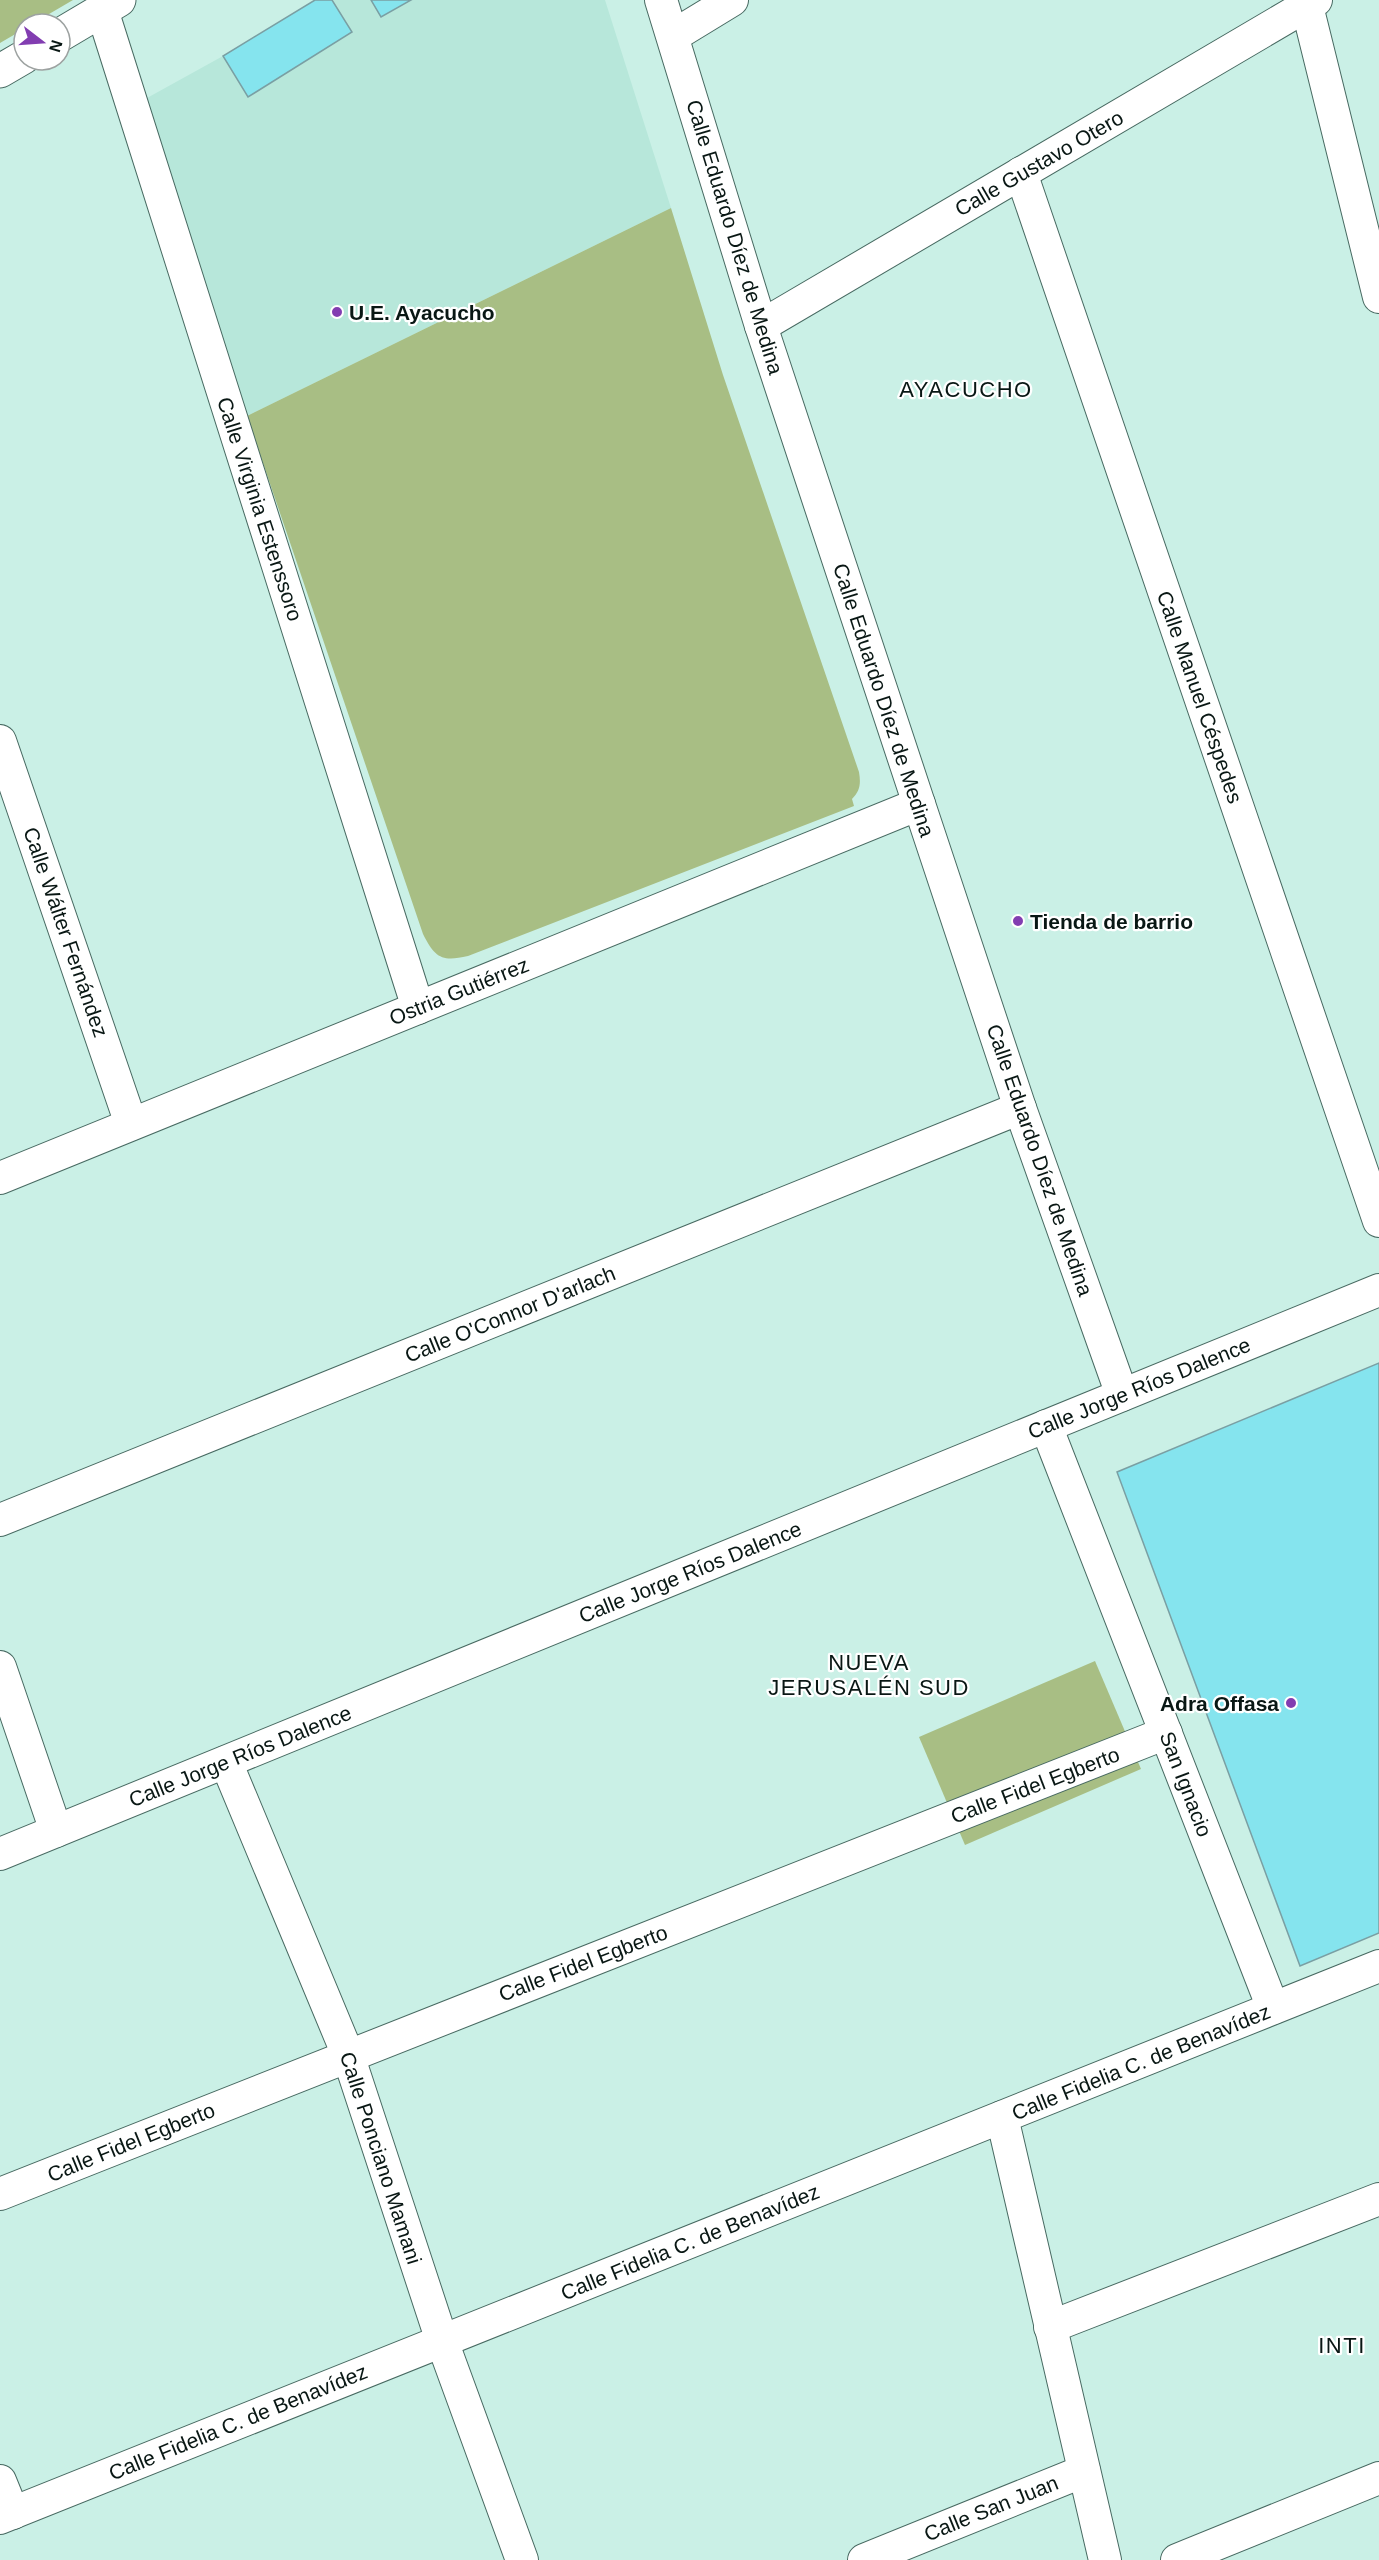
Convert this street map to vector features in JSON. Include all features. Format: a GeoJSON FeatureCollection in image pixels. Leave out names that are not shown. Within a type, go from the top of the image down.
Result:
{"type":"FeatureCollection","features":[{"type":"Feature","properties":{"kind":"main road"},"geometry":{"type":"LineString","coordinates":[[72,28],[111,5]]}},
{"type":"Feature","properties":{"kind":"street","name":"Calle Eduardo Díez de Medina"},"geometry":{"type":"LineString","coordinates":[[661,0],[761,326],[918,804],[1020,1108],[1122,1395]]}},
{"type":"Feature","properties":{"kind":"street"},"geometry":{"type":"LineString","coordinates":[[673,36],[732,0]]}},
{"type":"Feature","properties":{"kind":"street"},"geometry":{"type":"LineString","coordinates":[[1311,3],[1379,297]]}},
{"type":"Feature","properties":{"kind":"street","name":"Calle Gustavo Otero"},"geometry":{"type":"LineString","coordinates":[[761,326],[1311,3]]}},
{"type":"Feature","properties":{"kind":"street","name":"Calle Virginia Estenssoro"},"geometry":{"type":"LineString","coordinates":[[111,5],[418,1008]]}},
{"type":"Feature","properties":{"kind":"street","name":"Calle Manuel Céspedes"},"geometry":{"type":"LineString","coordinates":[[1021,173],[1379,1221]]}},
{"type":"Feature","properties":{"kind":"street","name":"Calle Wálter Fernández"},"geometry":{"type":"LineString","coordinates":[[0,741],[131,1124]]}},
{"type":"Feature","properties":{"kind":"street","name":"Ostria Gutiérrez"},"geometry":{"type":"LineString","coordinates":[[0,1178],[918,804]]}},
{"type":"Feature","properties":{"kind":"street","name":"Calle O'Connor D'arlach"},"geometry":{"type":"LineString","coordinates":[[0,1520],[1020,1108]]}},
{"type":"Feature","properties":{"kind":"street","name":"Calle Jorge Ríos Dalence"},"geometry":{"type":"LineString","coordinates":[[0,1854],[1379,1290]]}},
{"type":"Feature","properties":{"kind":"street","name":"San Ignacio"},"geometry":{"type":"LineString","coordinates":[[1046,1426],[1273,2008]]}},
{"type":"Feature","properties":{"kind":"street"},"geometry":{"type":"LineString","coordinates":[[0,1667],[56,1831]]}},
{"type":"Feature","properties":{"kind":"street","name":"Calle Fidel Egberto"},"geometry":{"type":"LineString","coordinates":[[0,2194],[1166,1733]]}},
{"type":"Feature","properties":{"kind":"street","name":"Calle Ponciano Mamani"},"geometry":{"type":"LineString","coordinates":[[226,1762],[348,2055],[442,2341],[522,2560]]}},
{"type":"Feature","properties":{"kind":"street","name":"Calle Fidelia C. de Benavídez"},"geometry":{"type":"LineString","coordinates":[[6,2515],[1379,1966]]}},
{"type":"Feature","properties":{"kind":"street"},"geometry":{"type":"LineString","coordinates":[[1002,2117],[1105,2560]]}},
{"type":"Feature","properties":{"kind":"street"},"geometry":{"type":"LineString","coordinates":[[1050,2327],[1379,2199]]}},
{"type":"Feature","properties":{"kind":"street","name":"Calle San Juan"},"geometry":{"type":"LineString","coordinates":[[864,2560],[1084,2470]]}},
{"type":"Feature","properties":{"kind":"street"},"geometry":{"type":"LineString","coordinates":[[1177,2560],[1379,2478]]}},
{"type":"Feature","properties":{"kind":"street"},"geometry":{"type":"LineString","coordinates":[[0,2481],[6,2515]]}},
{"type":"Feature","properties":{"kind":"shaded area","name":"U.E. Ayacucho"},"geometry":{"type":"Polygon","coordinates":[[[315,0],[605,0],[671,208],[247,416],[147,98],[223,56],[315,0]]]}},
{"type":"Feature","properties":{"kind":"green space"},"geometry":{"type":"Polygon","coordinates":[[[0,0],[73,0],[52,12],[12,12],[12,36],[0,43],[0,0]]]}},
{"type":"Feature","properties":{"kind":"green space"},"geometry":{"type":"Polygon","coordinates":[[[671,208],[723,375],[859,772],[859,787],[852,799],[854,806],[468,956],[446,958],[431,948],[423,934],[247,416],[671,208]]]}},
{"type":"Feature","properties":{"kind":"green space"},"geometry":{"type":"Polygon","coordinates":[[[1095,1661],[1141,1769],[965,1845],[919,1737],[1095,1661]]]}},
{"type":"Feature","properties":{"kind":"building"},"geometry":{"type":"Polygon","coordinates":[[[315,0],[332,0],[352,32],[248,97],[223,56],[315,0]]]}},
{"type":"Feature","properties":{"kind":"building"},"geometry":{"type":"Polygon","coordinates":[[[371,0],[411,0],[381,17],[371,0]]]}},
{"type":"Feature","properties":{"kind":"building","name":"Adra Offasa"},"geometry":{"type":"Polygon","coordinates":[[[1379,1363],[1379,1933],[1300,1966],[1117,1472],[1379,1363]]]}},
{"type":"Feature","properties":{"kind":"place","name":"U.E. Ayacucho"},"geometry":{"type":"Point","coordinates":[337,312]}},
{"type":"Feature","properties":{"kind":"place","name":"Tienda de barrio"},"geometry":{"type":"Point","coordinates":[1018,921]}},
{"type":"Feature","properties":{"kind":"place","name":"Adra Offasa"},"geometry":{"type":"Point","coordinates":[1291,1703]}},
{"type":"Feature","properties":{"kind":"district","name":"AYACUCHO"},"geometry":{"type":"Point","coordinates":[966,389]}},
{"type":"Feature","properties":{"kind":"district","name":"NUEVA JERUSALÉN SUD"},"geometry":{"type":"Point","coordinates":[869,1674]}},
{"type":"Feature","properties":{"kind":"district","name":"INTI"},"geometry":{"type":"Point","coordinates":[1342,2345]}}]}
